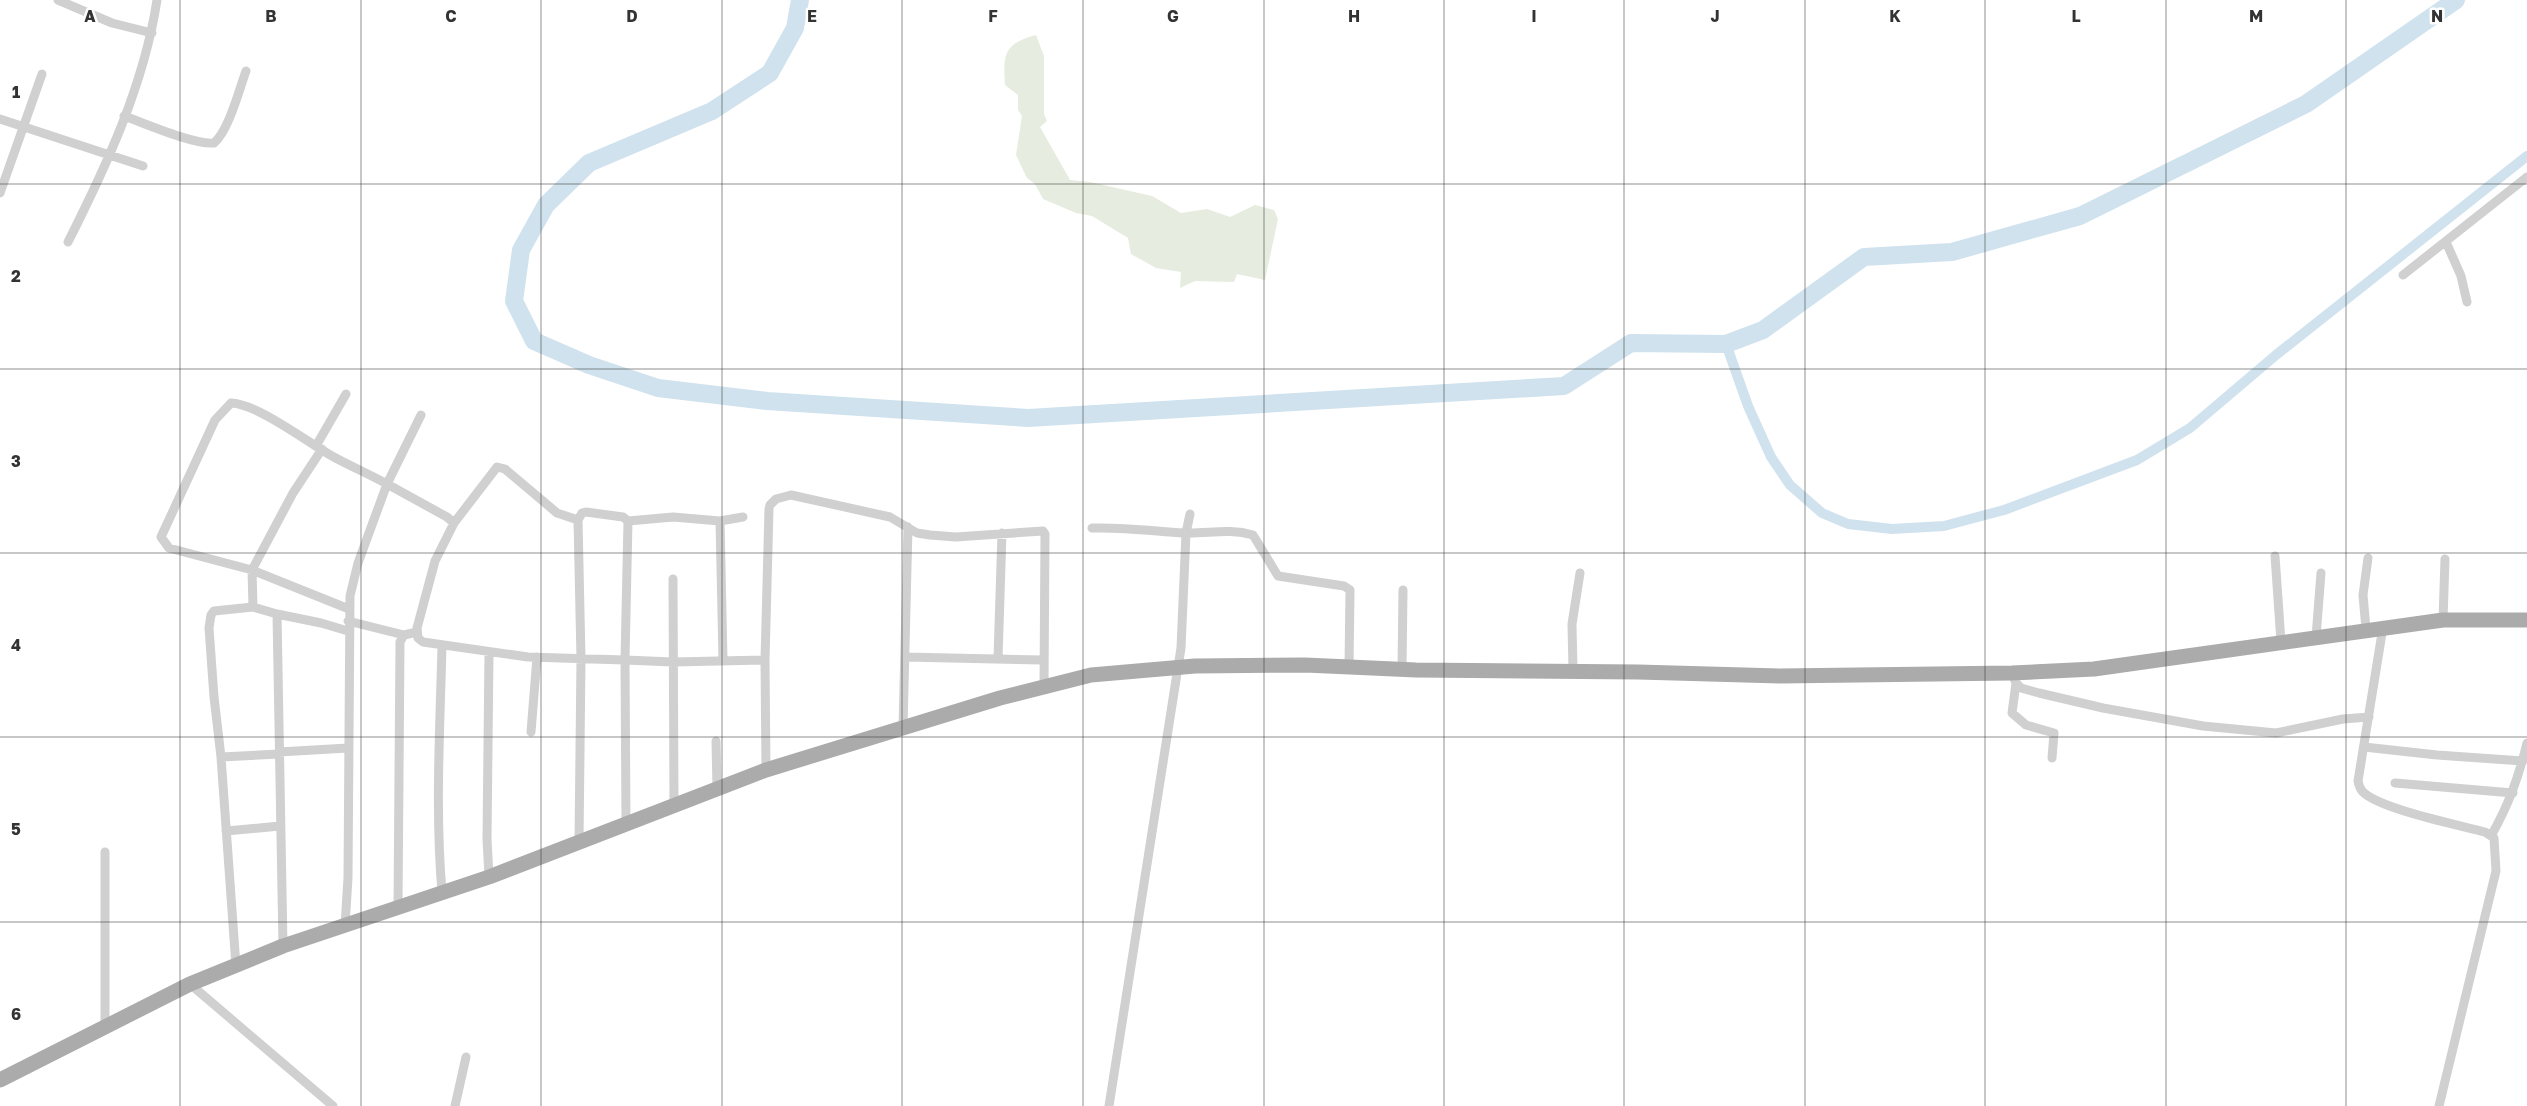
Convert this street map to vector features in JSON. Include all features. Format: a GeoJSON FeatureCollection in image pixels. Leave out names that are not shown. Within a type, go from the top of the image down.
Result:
{"type":"FeatureCollection","features":[{"type":"Feature","properties":{"kind":"main road"},"geometry":{"type":"LineString","coordinates":[[0,1080],[105,1025],[190,984],[282,946],[489,877],[766,770],[903,727],[1044,686],[1099,674],[1176,668],[1285,665],[1780,676],[2014,678],[2094,669],[2443,620],[2527,620]]}},
{"type":"Feature","properties":{"kind":"street"},"geometry":{"type":"LineString","coordinates":[[58,0],[112,23],[152,33]]}},
{"type":"Feature","properties":{"kind":"street"},"geometry":{"type":"LineString","coordinates":[[68,242],[91,198],[139,77],[152,33],[157,0]]}},
{"type":"Feature","properties":{"kind":"street"},"geometry":{"type":"LineString","coordinates":[[124,116],[159,129],[214,143],[220,137],[246,71]]}},
{"type":"Feature","properties":{"kind":"street"},"geometry":{"type":"LineString","coordinates":[[0,193],[42,74]]}},
{"type":"Feature","properties":{"kind":"street"},"geometry":{"type":"LineString","coordinates":[[0,119],[22,128],[143,166]]}},
{"type":"Feature","properties":{"kind":"street"},"geometry":{"type":"LineString","coordinates":[[2404,275],[2527,177]]}},
{"type":"Feature","properties":{"kind":"street"},"geometry":{"type":"LineString","coordinates":[[2446,242],[2461,276],[2467,302]]}},
{"type":"Feature","properties":{"kind":"street"},"geometry":{"type":"LineString","coordinates":[[253,607],[252,570],[319,448],[346,394]]}},
{"type":"Feature","properties":{"kind":"street"},"geometry":{"type":"LineString","coordinates":[[349,609],[252,570],[169,548],[161,537],[215,420],[231,403],[238,403],[285,427],[319,448],[447,517],[454,523]]}},
{"type":"Feature","properties":{"kind":"street"},"geometry":{"type":"LineString","coordinates":[[345,926],[348,878],[348,626],[350,596],[358,563],[387,484],[421,415]]}},
{"type":"Feature","properties":{"kind":"street"},"geometry":{"type":"LineString","coordinates":[[578,520],[557,513],[505,469],[497,467],[454,523],[435,561],[417,632],[420,640],[442,646],[537,658],[673,662],[765,660]]}},
{"type":"Feature","properties":{"kind":"street"},"geometry":{"type":"LineString","coordinates":[[766,770],[765,660],[769,509],[772,502],[791,496],[890,516],[917,533],[956,537],[1039,530],[1045,534],[1044,686]]}},
{"type":"Feature","properties":{"kind":"street"},"geometry":{"type":"LineString","coordinates":[[579,842],[581,658],[578,520],[582,513],[586,512],[623,517],[628,521],[674,518],[720,521],[743,517]]}},
{"type":"Feature","properties":{"kind":"street"},"geometry":{"type":"LineString","coordinates":[[1109,1106],[1176,668],[1184,607],[1186,533],[1190,514]]}},
{"type":"Feature","properties":{"kind":"street"},"geometry":{"type":"LineString","coordinates":[[626,824],[625,660],[628,521]]}},
{"type":"Feature","properties":{"kind":"street"},"geometry":{"type":"LineString","coordinates":[[720,521],[723,660]]}},
{"type":"Feature","properties":{"kind":"street"},"geometry":{"type":"LineString","coordinates":[[903,727],[908,527]]}},
{"type":"Feature","properties":{"kind":"street"},"geometry":{"type":"LineString","coordinates":[[1092,528],[1143,528],[1186,533],[1222,530],[1253,535],[1278,576],[1347,587],[1351,594],[1349,667]]}},
{"type":"Feature","properties":{"kind":"street"},"geometry":{"type":"LineString","coordinates":[[998,658],[1002,533]]}},
{"type":"Feature","properties":{"kind":"street"},"geometry":{"type":"LineString","coordinates":[[2276,556],[2281,642]]}},
{"type":"Feature","properties":{"kind":"street"},"geometry":{"type":"LineString","coordinates":[[2366,630],[2363,595],[2368,558]]}},
{"type":"Feature","properties":{"kind":"street"},"geometry":{"type":"LineString","coordinates":[[2443,620],[2445,559]]}},
{"type":"Feature","properties":{"kind":"street"},"geometry":{"type":"LineString","coordinates":[[1573,671],[1572,624],[1580,573]]}},
{"type":"Feature","properties":{"kind":"street"},"geometry":{"type":"LineString","coordinates":[[2316,637],[2321,573]]}},
{"type":"Feature","properties":{"kind":"street"},"geometry":{"type":"LineString","coordinates":[[673,579],[674,806]]}},
{"type":"Feature","properties":{"kind":"street"},"geometry":{"type":"LineString","coordinates":[[1402,669],[1403,590]]}},
{"type":"Feature","properties":{"kind":"street"},"geometry":{"type":"LineString","coordinates":[[236,966],[222,757],[214,697],[209,628],[211,615],[214,611],[253,607],[276,614],[321,623],[404,635],[417,632]]}},
{"type":"Feature","properties":{"kind":"street"},"geometry":{"type":"LineString","coordinates":[[276,614],[282,946]]}},
{"type":"Feature","properties":{"kind":"street"},"geometry":{"type":"LineString","coordinates":[[2383,627],[2358,782],[2359,788],[2368,796],[2403,810],[2477,830],[2494,838],[2496,848],[2496,871],[2439,1106]]}},
{"type":"Feature","properties":{"kind":"street"},"geometry":{"type":"LineString","coordinates":[[398,907],[400,642],[404,635]]}},
{"type":"Feature","properties":{"kind":"street"},"geometry":{"type":"LineString","coordinates":[[442,646],[437,779],[438,856],[442,892]]}},
{"type":"Feature","properties":{"kind":"street"},"geometry":{"type":"LineString","coordinates":[[489,653],[486,839],[489,877]]}},
{"type":"Feature","properties":{"kind":"street"},"geometry":{"type":"LineString","coordinates":[[905,657],[1043,660]]}},
{"type":"Feature","properties":{"kind":"street"},"geometry":{"type":"LineString","coordinates":[[531,732],[537,658]]}},
{"type":"Feature","properties":{"kind":"street"},"geometry":{"type":"LineString","coordinates":[[2014,678],[2022,688],[2103,708],[2203,726],[2263,732],[2290,732],[2318,724],[2368,723]]}},
{"type":"Feature","properties":{"kind":"street"},"geometry":{"type":"LineString","coordinates":[[2014,678],[2012,713],[2026,725],[2054,733],[2052,758]]}},
{"type":"Feature","properties":{"kind":"street"},"geometry":{"type":"LineString","coordinates":[[716,741],[716,789]]}},
{"type":"Feature","properties":{"kind":"street"},"geometry":{"type":"LineString","coordinates":[[2490,836],[2513,793],[2527,743]]}},
{"type":"Feature","properties":{"kind":"street"},"geometry":{"type":"LineString","coordinates":[[2364,747],[2436,755],[2523,761]]}},
{"type":"Feature","properties":{"kind":"street"},"geometry":{"type":"LineString","coordinates":[[222,757],[348,748]]}},
{"type":"Feature","properties":{"kind":"street"},"geometry":{"type":"LineString","coordinates":[[2395,783],[2513,793]]}},
{"type":"Feature","properties":{"kind":"street"},"geometry":{"type":"LineString","coordinates":[[226,831],[280,826]]}},
{"type":"Feature","properties":{"kind":"street"},"geometry":{"type":"LineString","coordinates":[[105,852],[105,1025]]}},
{"type":"Feature","properties":{"kind":"street"},"geometry":{"type":"LineString","coordinates":[[190,984],[333,1106]]}},
{"type":"Feature","properties":{"kind":"street"},"geometry":{"type":"LineString","coordinates":[[456,1106],[466,1057]]}},
{"type":"Feature","properties":{"kind":"shaded area"},"geometry":{"type":"Polygon","coordinates":[[[1036,35],[1044,56],[1044,114],[1047,121],[1040,127],[1070,180],[1090,182],[1152,196],[1181,213],[1207,209],[1230,217],[1255,205],[1274,210],[1278,219],[1265,280],[1237,274],[1234,282],[1195,281],[1180,288],[1181,272],[1156,268],[1131,254],[1128,238],[1092,216],[1076,213],[1043,199],[1035,184],[1027,178],[1016,155],[1022,116],[1018,110],[1018,95],[1005,85],[1004,74],[1005,57],[1012,46],[1025,38],[1036,35]]]}},
{"type":"Feature","properties":{"kind":"waterway"},"geometry":{"type":"LineString","coordinates":[[800,0],[795,28],[770,73],[712,111],[589,163],[546,205],[521,250],[514,301],[534,341],[589,365],[658,388],[767,401],[1028,418],[1564,386],[1631,343],[1726,344],[1763,330],[1864,257],[1952,252],[2080,216],[2306,104],[2456,0]]}},
{"type":"Feature","properties":{"kind":"waterway"},"geometry":{"type":"LineString","coordinates":[[1726,344],[1748,406],[1771,457],[1790,485],[1822,513],[1848,524],[1892,529],[1944,526],[2004,510],[2137,460],[2190,428],[2276,355],[2527,156]]}}]}
